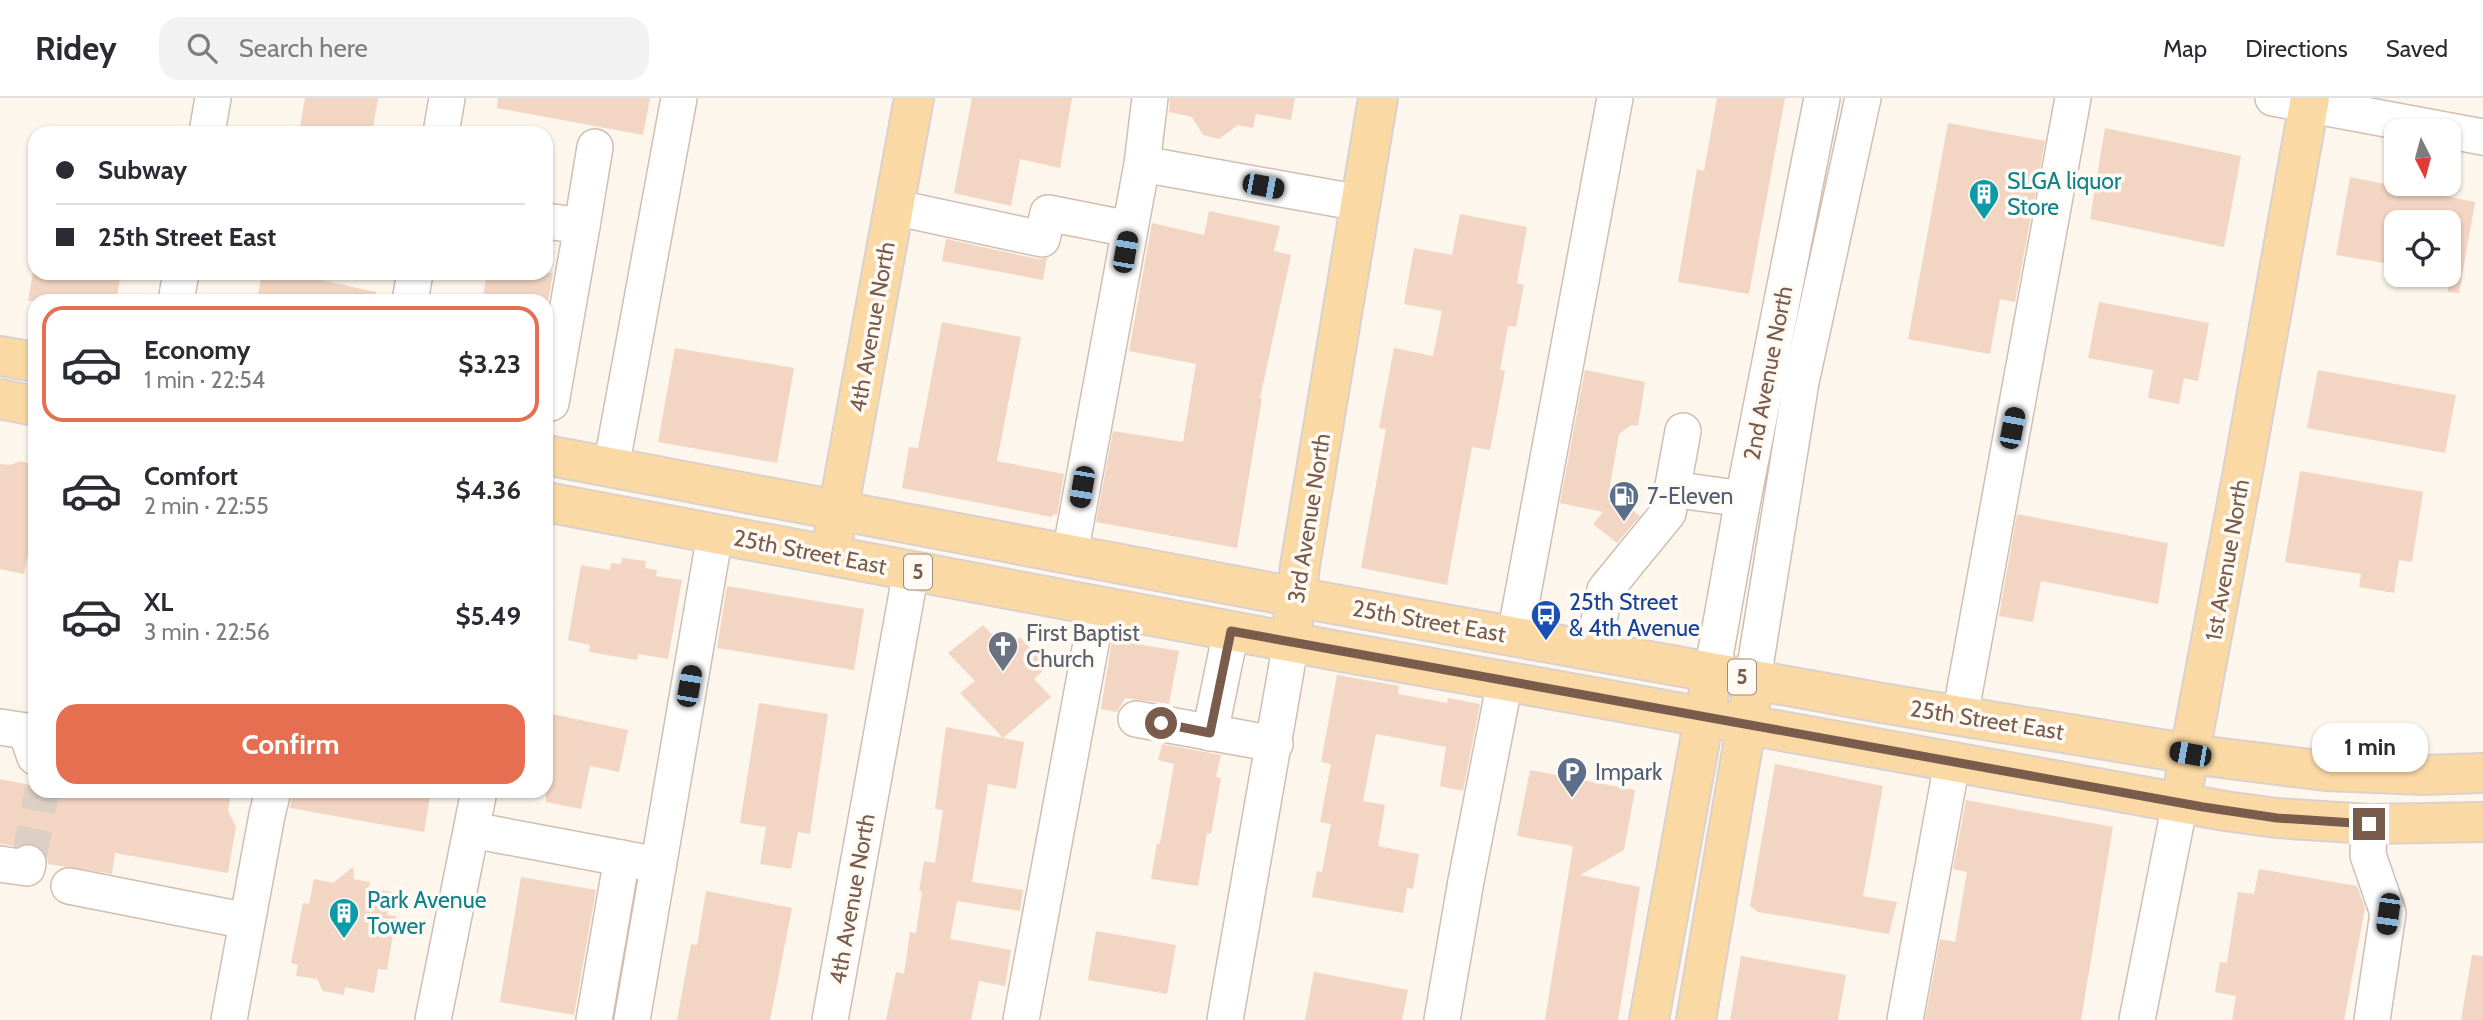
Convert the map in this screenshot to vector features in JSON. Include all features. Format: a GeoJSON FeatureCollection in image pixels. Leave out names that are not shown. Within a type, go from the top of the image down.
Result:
{"type":"FeatureCollection","features":[{"type":"Feature","properties":{"kind":"main road","name":"4th Avenue North"},"geometry":{"type":"LineString","coordinates":[[830,556],[914,98]]}},
{"type":"Feature","properties":{"kind":"main road","name":"3rd Avenue North"},"geometry":{"type":"LineString","coordinates":[[1291,642],[1295,597],[1378,98]]}},
{"type":"Feature","properties":{"kind":"main road","name":"1st Avenue North"},"geometry":{"type":"LineString","coordinates":[[2180,803],[2297,100]]}},
{"type":"Feature","properties":{"kind":"main road"},"geometry":{"type":"LineString","coordinates":[[0,356],[28,361]]}},
{"type":"Feature","properties":{"kind":"main road"},"geometry":{"type":"LineString","coordinates":[[0,399],[28,405]]}},
{"type":"Feature","properties":{"kind":"main road","name":"25th Street East"},"geometry":{"type":"LineString","coordinates":[[553,456],[1712,673],[2190,754],[2326,771],[2423,775],[2483,773]]}},
{"type":"Feature","properties":{"kind":"main road","name":"25th Street East"},"geometry":{"type":"LineString","coordinates":[[553,503],[1231,631],[2180,803],[2277,818],[2369,824],[2483,822]]}},
{"type":"Feature","properties":{"kind":"main road","name":"2nd Avenue North"},"geometry":{"type":"LineString","coordinates":[[1649,1020],[1712,673]]}},
{"type":"Feature","properties":{"kind":"main road","name":"2nd Avenue North"},"geometry":{"type":"LineString","coordinates":[[1696,1020],[1748,724],[1753,679]]}},
{"type":"Feature","properties":{"kind":"street"},"geometry":{"type":"LineString","coordinates":[[208,126],[213,98]]}},
{"type":"Feature","properties":{"kind":"street"},"geometry":{"type":"LineString","coordinates":[[441,126],[447,98]]}},
{"type":"Feature","properties":{"kind":"street"},"geometry":{"type":"LineString","coordinates":[[611,468],[679,98]]}},
{"type":"Feature","properties":{"kind":"street"},"geometry":{"type":"LineString","coordinates":[[1070,554],[1142,164],[1150,98]]}},
{"type":"Feature","properties":{"kind":"street"},"geometry":{"type":"LineString","coordinates":[[1515,636],[1615,98]]}},
{"type":"Feature","properties":{"kind":"street","name":"2nd Avenue North"},"geometry":{"type":"LineString","coordinates":[[1712,673],[1743,499],[1822,98]]}},
{"type":"Feature","properties":{"kind":"street","name":"2nd Avenue North"},"geometry":{"type":"LineString","coordinates":[[1753,679],[1801,382],[1863,98]]}},
{"type":"Feature","properties":{"kind":"street"},"geometry":{"type":"LineString","coordinates":[[1960,716],[2073,98]]}},
{"type":"Feature","properties":{"kind":"street"},"geometry":{"type":"LineString","coordinates":[[2297,100],[2483,137]]}},
{"type":"Feature","properties":{"kind":"street"},"geometry":{"type":"LineString","coordinates":[[553,392],[595,147]]}},
{"type":"Feature","properties":{"kind":"street"},"geometry":{"type":"LineString","coordinates":[[1142,164],[1360,203]]}},
{"type":"Feature","properties":{"kind":"street"},"geometry":{"type":"LineString","coordinates":[[893,207],[1042,239],[1048,213],[1129,229]]}},
{"type":"Feature","properties":{"kind":"street"},"geometry":{"type":"LineString","coordinates":[[553,222],[582,226]]}},
{"type":"Feature","properties":{"kind":"street"},"geometry":{"type":"LineString","coordinates":[[1593,651],[1605,590],[1668,513],[1683,431]]}},
{"type":"Feature","properties":{"kind":"street"},"geometry":{"type":"LineString","coordinates":[[1672,488],[1743,499]]}},
{"type":"Feature","properties":{"kind":"street"},"geometry":{"type":"LineString","coordinates":[[632,1020],[715,534]]}},
{"type":"Feature","properties":{"kind":"street","name":"4th Avenue North"},"geometry":{"type":"LineString","coordinates":[[830,1020],[911,571]]}},
{"type":"Feature","properties":{"kind":"street"},"geometry":{"type":"LineString","coordinates":[[1021,1020],[1098,606]]}},
{"type":"Feature","properties":{"kind":"street"},"geometry":{"type":"LineString","coordinates":[[1210,733],[1231,631]]}},
{"type":"Feature","properties":{"kind":"street","name":"3rd Avenue North"},"geometry":{"type":"LineString","coordinates":[[1225,1020],[1291,642]]}},
{"type":"Feature","properties":{"kind":"street"},"geometry":{"type":"LineString","coordinates":[[1442,1020],[1466,881],[1506,681]]}},
{"type":"Feature","properties":{"kind":"street"},"geometry":{"type":"LineString","coordinates":[[1136,719],[1275,744]]}},
{"type":"Feature","properties":{"kind":"street"},"geometry":{"type":"LineString","coordinates":[[0,727],[26,731],[28,737]]}},
{"type":"Feature","properties":{"kind":"street"},"geometry":{"type":"LineString","coordinates":[[1905,1020],[1952,763]]}},
{"type":"Feature","properties":{"kind":"street"},"geometry":{"type":"LineString","coordinates":[[229,1020],[273,798]]}},
{"type":"Feature","properties":{"kind":"street"},"geometry":{"type":"LineString","coordinates":[[433,1020],[478,798]]}},
{"type":"Feature","properties":{"kind":"street","name":"1st Avenue North"},"geometry":{"type":"LineString","coordinates":[[2137,1020],[2180,803]]}},
{"type":"Feature","properties":{"kind":"street"},"geometry":{"type":"LineString","coordinates":[[2369,824],[2368,855],[2388,914],[2372,1020]]}},
{"type":"Feature","properties":{"kind":"street"},"geometry":{"type":"LineString","coordinates":[[472,831],[658,865]]}},
{"type":"Feature","properties":{"kind":"street"},"geometry":{"type":"LineString","coordinates":[[594,1020],[622,858]]}},
{"type":"Feature","properties":{"kind":"street"},"geometry":{"type":"LineString","coordinates":[[69,886],[247,921]]}},
{"type":"Feature","properties":{"kind":"building"},"geometry":{"type":"Polygon","coordinates":[[[305,98],[378,98],[373,126],[300,126],[305,98]]]}},
{"type":"Feature","properties":{"kind":"building"},"geometry":{"type":"Polygon","coordinates":[[[498,98],[650,98],[643,135],[497,108],[498,98]]]}},
{"type":"Feature","properties":{"kind":"building"},"geometry":{"type":"Polygon","coordinates":[[[972,98],[1072,98],[1060,168],[1020,159],[1011,206],[954,193],[972,98]]]}},
{"type":"Feature","properties":{"kind":"building"},"geometry":{"type":"Polygon","coordinates":[[[1170,98],[1295,98],[1291,120],[1256,114],[1253,128],[1238,125],[1219,139],[1203,135],[1192,117],[1169,112],[1170,98]]]}},
{"type":"Feature","properties":{"kind":"building"},"geometry":{"type":"Polygon","coordinates":[[[1717,98],[1785,98],[1749,294],[1678,282],[1697,169],[1704,171],[1717,98]]]}},
{"type":"Feature","properties":{"kind":"building","name":"SLGA liquor Store"},"geometry":{"type":"Polygon","coordinates":[[[1948,123],[2045,141],[2015,302],[2000,299],[1990,354],[1908,339],[1948,123]]]}},
{"type":"Feature","properties":{"kind":"building"},"geometry":{"type":"Polygon","coordinates":[[[2105,128],[2241,156],[2224,247],[2090,219],[2105,128]]]}},
{"type":"Feature","properties":{"kind":"building"},"geometry":{"type":"Polygon","coordinates":[[[2350,177],[2384,184],[2384,196],[2445,196],[2475,202],[2461,282],[2461,210],[2384,210],[2384,263],[2336,255],[2350,177]]]}},
{"type":"Feature","properties":{"kind":"building"},"geometry":{"type":"Polygon","coordinates":[[[1209,211],[1280,226],[1274,251],[1291,255],[1260,398],[1237,548],[1096,522],[1113,431],[1183,442],[1196,364],[1129,351],[1152,223],[1204,235],[1209,211]]]}},
{"type":"Feature","properties":{"kind":"building"},"geometry":{"type":"Polygon","coordinates":[[[1460,214],[1527,227],[1517,283],[1524,285],[1516,327],[1508,326],[1500,370],[1505,371],[1490,450],[1472,447],[1447,585],[1361,568],[1386,429],[1379,428],[1394,348],[1433,356],[1442,311],[1404,304],[1414,248],[1452,255],[1460,214]]]}},
{"type":"Feature","properties":{"kind":"building"},"geometry":{"type":"Polygon","coordinates":[[[946,239],[1038,259],[1047,258],[1043,280],[942,261],[946,239]]]}},
{"type":"Feature","properties":{"kind":"building"},"geometry":{"type":"Polygon","coordinates":[[[32,280],[120,280],[117,294],[29,294],[32,280]]]}},
{"type":"Feature","properties":{"kind":"building"},"geometry":{"type":"Polygon","coordinates":[[[261,280],[320,280],[376,292],[376,294],[258,294],[261,280]]]}},
{"type":"Feature","properties":{"kind":"building"},"geometry":{"type":"Polygon","coordinates":[[[486,280],[552,280],[549,294],[483,294],[486,280]]]}},
{"type":"Feature","properties":{"kind":"building"},"geometry":{"type":"Polygon","coordinates":[[[2448,287],[2460,287],[2459,293],[2448,292],[2448,287]]]}},
{"type":"Feature","properties":{"kind":"building"},"geometry":{"type":"Polygon","coordinates":[[[2099,302],[2209,323],[2198,381],[2184,378],[2179,404],[2148,398],[2153,370],[2088,358],[2099,302]]]}},
{"type":"Feature","properties":{"kind":"building"},"geometry":{"type":"Polygon","coordinates":[[[942,322],[1021,337],[997,461],[1064,474],[1057,515],[1053,514],[1052,517],[902,488],[909,447],[918,448],[942,322]]]}},
{"type":"Feature","properties":{"kind":"building"},"geometry":{"type":"Polygon","coordinates":[[[675,348],[794,368],[777,463],[658,442],[675,348]]]}},
{"type":"Feature","properties":{"kind":"building"},"geometry":{"type":"Polygon","coordinates":[[[1585,370],[1645,382],[1638,426],[1631,425],[1619,434],[1609,491],[1640,516],[1617,543],[1593,524],[1603,512],[1560,503],[1585,370]]]}},
{"type":"Feature","properties":{"kind":"building"},"geometry":{"type":"Polygon","coordinates":[[[2318,370],[2456,395],[2445,453],[2307,428],[2318,370]]]}},
{"type":"Feature","properties":{"kind":"building"},"geometry":{"type":"Polygon","coordinates":[[[20,461],[28,463],[28,555],[24,574],[0,569],[0,464],[10,465],[20,461]]]}},
{"type":"Feature","properties":{"kind":"building"},"geometry":{"type":"Polygon","coordinates":[[[2300,471],[2423,492],[2412,562],[2399,560],[2394,593],[2359,587],[2361,574],[2285,562],[2300,471]]]}},
{"type":"Feature","properties":{"kind":"building"},"geometry":{"type":"Polygon","coordinates":[[[2017,514],[2168,543],[2158,604],[2041,581],[2033,622],[1999,616],[2017,514]]]}},
{"type":"Feature","properties":{"kind":"building"},"geometry":{"type":"Polygon","coordinates":[[[622,558],[646,561],[645,568],[657,570],[656,576],[682,580],[668,659],[638,654],[637,660],[589,652],[590,645],[568,640],[581,565],[610,570],[611,563],[621,564],[622,558]]]}},
{"type":"Feature","properties":{"kind":"building"},"geometry":{"type":"Polygon","coordinates":[[[727,586],[864,609],[854,670],[717,648],[727,586]]]}},
{"type":"Feature","properties":{"kind":"building","name":"First Baptist Church"},"geometry":{"type":"Polygon","coordinates":[[[983,625],[1006,650],[1020,637],[1047,667],[1034,679],[1051,697],[1003,738],[960,693],[975,681],[948,653],[983,625]]]}},
{"type":"Feature","properties":{"kind":"building"},"geometry":{"type":"Polygon","coordinates":[[[1112,640],[1179,651],[1169,704],[1125,698],[1117,712],[1101,709],[1112,640]]]}},
{"type":"Feature","properties":{"kind":"building"},"geometry":{"type":"Polygon","coordinates":[[[1337,675],[1399,686],[1398,694],[1447,703],[1448,698],[1480,704],[1463,791],[1440,786],[1446,747],[1376,734],[1363,801],[1385,805],[1378,846],[1419,854],[1413,889],[1407,888],[1403,913],[1312,897],[1317,871],[1322,872],[1331,824],[1320,822],[1331,764],[1321,762],[1337,675]]]}},
{"type":"Feature","properties":{"kind":"building"},"geometry":{"type":"Polygon","coordinates":[[[759,703],[828,714],[810,834],[798,832],[791,869],[760,864],[766,827],[740,823],[759,703]]]}},
{"type":"Feature","properties":{"kind":"building"},"geometry":{"type":"Polygon","coordinates":[[[553,714],[628,730],[619,772],[590,766],[581,809],[546,802],[546,798],[553,798],[553,714]]]}},
{"type":"Feature","properties":{"kind":"building"},"geometry":{"type":"Polygon","coordinates":[[[946,727],[1024,742],[1016,789],[988,784],[972,882],[1023,890],[1020,911],[957,901],[950,939],[1011,950],[1005,986],[979,981],[971,1020],[886,1020],[896,972],[904,974],[910,932],[916,933],[924,861],[935,863],[943,810],[935,809],[946,727]]]}},
{"type":"Feature","properties":{"kind":"building"},"geometry":{"type":"Polygon","coordinates":[[[1162,744],[1221,755],[1216,777],[1221,778],[1211,834],[1207,833],[1198,886],[1151,879],[1174,764],[1158,760],[1162,744]]]}},
{"type":"Feature","properties":{"kind":"building"},"geometry":{"type":"Polygon","coordinates":[[[1775,764],[1883,786],[1863,896],[1897,902],[1889,934],[1758,912],[1750,906],[1775,764]]]}},
{"type":"Feature","properties":{"kind":"building"},"geometry":{"type":"Polygon","coordinates":[[[1530,770],[1635,790],[1624,850],[1580,875],[1640,887],[1618,1020],[1545,1020],[1573,846],[1517,836],[1530,770]]]}},
{"type":"Feature","properties":{"kind":"building"},"geometry":{"type":"Polygon","coordinates":[[[0,779],[28,785],[28,798],[230,798],[228,811],[236,827],[228,873],[115,853],[112,874],[48,864],[42,848],[33,843],[18,846],[0,844],[0,779]]]}},
{"type":"Feature","properties":{"kind":"building"},"geometry":{"type":"Polygon","coordinates":[[[292,798],[430,798],[424,832],[290,808],[292,798]]]}},
{"type":"Feature","properties":{"kind":"building"},"geometry":{"type":"Polygon","coordinates":[[[1966,800],[2113,827],[2081,1020],[1925,1020],[1940,939],[1955,942],[1967,872],[1953,869],[1966,800]]]}},
{"type":"Feature","properties":{"kind":"building","name":"Park Avenue Tower"},"geometry":{"type":"Polygon","coordinates":[[[353,867],[354,879],[370,882],[369,888],[391,892],[387,915],[396,916],[387,970],[378,969],[374,993],[345,987],[344,995],[323,991],[317,979],[296,976],[298,965],[291,963],[303,903],[309,904],[314,879],[333,883],[353,867]]]}},
{"type":"Feature","properties":{"kind":"building"},"geometry":{"type":"Polygon","coordinates":[[[2259,869],[2357,886],[2365,908],[2344,1020],[2232,1020],[2236,996],[2215,992],[2220,962],[2227,963],[2238,892],[2254,894],[2259,869]]]}},
{"type":"Feature","properties":{"kind":"building"},"geometry":{"type":"Polygon","coordinates":[[[521,877],[596,890],[574,1015],[500,1002],[521,877]]]}},
{"type":"Feature","properties":{"kind":"building"},"geometry":{"type":"Polygon","coordinates":[[[706,891],[792,908],[770,1020],[677,1020],[691,944],[697,945],[706,891]]]}},
{"type":"Feature","properties":{"kind":"building"},"geometry":{"type":"Polygon","coordinates":[[[1096,931],[1176,945],[1167,994],[1088,980],[1096,931]]]}},
{"type":"Feature","properties":{"kind":"building"},"geometry":{"type":"Polygon","coordinates":[[[2472,955],[2483,956],[2483,1020],[2461,1020],[2472,955]]]}},
{"type":"Feature","properties":{"kind":"building"},"geometry":{"type":"Polygon","coordinates":[[[1741,956],[1846,975],[1838,1020],[1730,1020],[1741,956]]]}},
{"type":"Feature","properties":{"kind":"building"},"geometry":{"type":"Polygon","coordinates":[[[1314,972],[1408,990],[1402,1020],[1305,1020],[1314,972]]]}},
{"type":"Feature","properties":{"kind":"tunnel"},"geometry":{"type":"LineString","coordinates":[[28,863],[41,798]]}},
{"type":"Feature","properties":{"kind":"place","name":"SLGA liquor Store"},"geometry":{"type":"Point","coordinates":[1984,221]}},
{"type":"Feature","properties":{"kind":"place","name":"7-Eleven"},"geometry":{"type":"Point","coordinates":[1624,523]}},
{"type":"Feature","properties":{"kind":"place","name":"25th Street & 4th Avenue"},"geometry":{"type":"Point","coordinates":[1546,642]}},
{"type":"Feature","properties":{"kind":"place","name":"First Baptist Church"},"geometry":{"type":"Point","coordinates":[1003,673]}},
{"type":"Feature","properties":{"kind":"place","name":"Impark"},"geometry":{"type":"Point","coordinates":[1572,799]}},
{"type":"Feature","properties":{"kind":"place","name":"Park Avenue Tower"},"geometry":{"type":"Point","coordinates":[344,940]}},
{"type":"Feature","properties":{"kind":"route"},"geometry":{"type":"LineString","coordinates":[[1161,723],[1210,733],[1231,631],[2203,807],[2277,818],[2369,824]]}}]}
